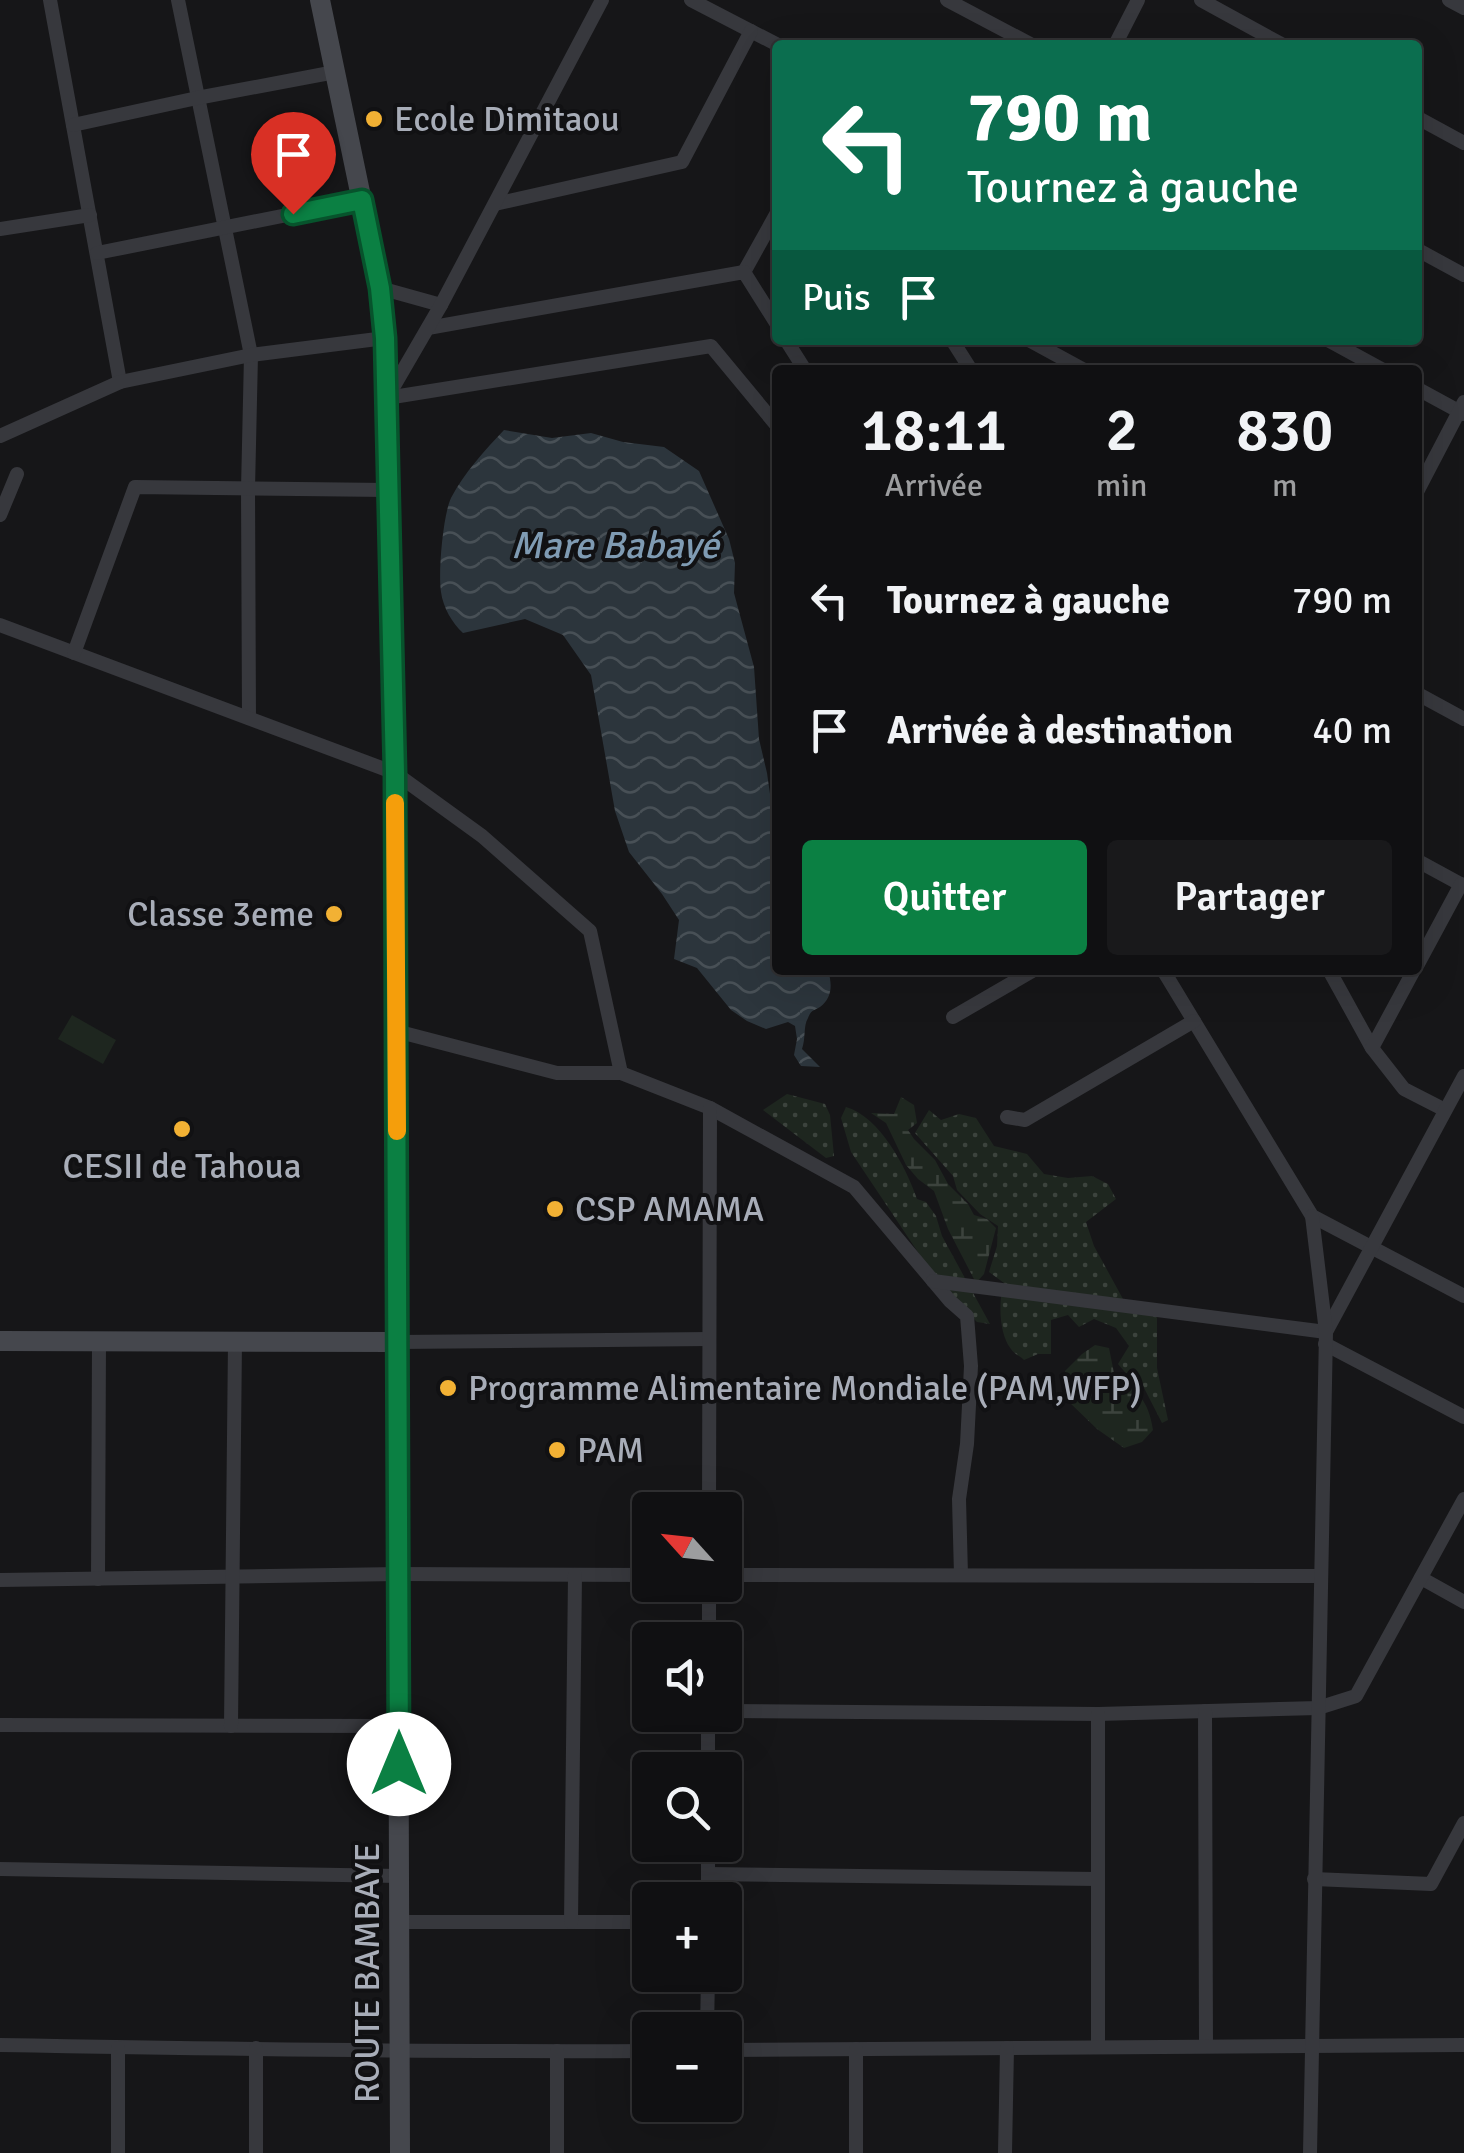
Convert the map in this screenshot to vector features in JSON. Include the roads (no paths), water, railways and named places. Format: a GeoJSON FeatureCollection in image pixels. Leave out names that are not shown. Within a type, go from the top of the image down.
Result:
{"type":"FeatureCollection","features":[{"type":"Feature","properties":{"kind":"street"},"geometry":{"type":"LineString","coordinates":[[50,0],[120,382]]}},
{"type":"Feature","properties":{"kind":"street"},"geometry":{"type":"LineString","coordinates":[[178,0],[250,355],[250,718]]}},
{"type":"Feature","properties":{"kind":"street","name":"ROUTE BAMBAYE"},"geometry":{"type":"LineString","coordinates":[[320,0],[380,288],[388,398],[395,773],[400,2153]]}},
{"type":"Feature","properties":{"kind":"street"},"geometry":{"type":"LineString","coordinates":[[388,398],[602,0]]}},
{"type":"Feature","properties":{"kind":"street"},"geometry":{"type":"LineString","coordinates":[[691,0],[772,42]]}},
{"type":"Feature","properties":{"kind":"street"},"geometry":{"type":"LineString","coordinates":[[947,0],[1023,40]]}},
{"type":"Feature","properties":{"kind":"street"},"geometry":{"type":"LineString","coordinates":[[1118,40],[1138,0]]}},
{"type":"Feature","properties":{"kind":"street"},"geometry":{"type":"LineString","coordinates":[[1201,0],[1275,40]]}},
{"type":"Feature","properties":{"kind":"street"},"geometry":{"type":"LineString","coordinates":[[1449,0],[1464,8]]}},
{"type":"Feature","properties":{"kind":"street"},"geometry":{"type":"LineString","coordinates":[[494,204],[682,162],[751,31]]}},
{"type":"Feature","properties":{"kind":"street"},"geometry":{"type":"LineString","coordinates":[[73,125],[335,72]]}},
{"type":"Feature","properties":{"kind":"street"},"geometry":{"type":"LineString","coordinates":[[1422,120],[1464,144]]}},
{"type":"Feature","properties":{"kind":"street"},"geometry":{"type":"LineString","coordinates":[[96,253],[362,200]]}},
{"type":"Feature","properties":{"kind":"street"},"geometry":{"type":"LineString","coordinates":[[0,229],[90,215]]}},
{"type":"Feature","properties":{"kind":"street"},"geometry":{"type":"LineString","coordinates":[[744,272],[772,222]]}},
{"type":"Feature","properties":{"kind":"street"},"geometry":{"type":"LineString","coordinates":[[1422,252],[1464,274]]}},
{"type":"Feature","properties":{"kind":"street"},"geometry":{"type":"LineString","coordinates":[[428,328],[744,272]]}},
{"type":"Feature","properties":{"kind":"street"},"geometry":{"type":"LineString","coordinates":[[744,272],[772,316]]}},
{"type":"Feature","properties":{"kind":"street"},"geometry":{"type":"LineString","coordinates":[[380,288],[441,304]]}},
{"type":"Feature","properties":{"kind":"street"},"geometry":{"type":"LineString","coordinates":[[0,436],[120,382],[250,355],[385,338]]}},
{"type":"Feature","properties":{"kind":"street"},"geometry":{"type":"LineString","coordinates":[[1038,345],[1075,365]]}},
{"type":"Feature","properties":{"kind":"street"},"geometry":{"type":"LineString","coordinates":[[1337,345],[1375,365]]}},
{"type":"Feature","properties":{"kind":"street"},"geometry":{"type":"LineString","coordinates":[[388,398],[711,346],[772,420]]}},
{"type":"Feature","properties":{"kind":"street"},"geometry":{"type":"LineString","coordinates":[[1422,390],[1462,409],[1422,483]]}},
{"type":"Feature","properties":{"kind":"street"},"geometry":{"type":"LineString","coordinates":[[0,515],[17,474]]}},
{"type":"Feature","properties":{"kind":"street"},"geometry":{"type":"LineString","coordinates":[[74,653],[135,487],[387,490]]}},
{"type":"Feature","properties":{"kind":"street"},"geometry":{"type":"LineString","coordinates":[[0,625],[395,773],[482,836],[590,931],[621,1073]]}},
{"type":"Feature","properties":{"kind":"street"},"geometry":{"type":"LineString","coordinates":[[1422,696],[1464,719]]}},
{"type":"Feature","properties":{"kind":"street"},"geometry":{"type":"LineString","coordinates":[[1422,863],[1462,885],[1422,956]]}},
{"type":"Feature","properties":{"kind":"street"},"geometry":{"type":"LineString","coordinates":[[952,1018],[1025,975]]}},
{"type":"Feature","properties":{"kind":"street"},"geometry":{"type":"LineString","coordinates":[[1167,975],[1312,1216],[1326,1338],[1310,2153]]}},
{"type":"Feature","properties":{"kind":"street"},"geometry":{"type":"LineString","coordinates":[[1332,975],[1372,1048],[1404,1089],[1445,1110]]}},
{"type":"Feature","properties":{"kind":"street"},"geometry":{"type":"LineString","coordinates":[[1372,1048],[1412,975]]}},
{"type":"Feature","properties":{"kind":"street"},"geometry":{"type":"LineString","coordinates":[[1008,1117],[1025,1120],[1194,1021]]}},
{"type":"Feature","properties":{"kind":"street"},"geometry":{"type":"LineString","coordinates":[[396,1031],[557,1073],[621,1073],[710,1108],[854,1188],[967,1316],[971,1366],[968,1444],[959,1499],[961,1576]]}},
{"type":"Feature","properties":{"kind":"street"},"geometry":{"type":"LineString","coordinates":[[1326,1338],[1464,1076]]}},
{"type":"Feature","properties":{"kind":"street"},"geometry":{"type":"LineString","coordinates":[[709,1492],[710,1108]]}},
{"type":"Feature","properties":{"kind":"street"},"geometry":{"type":"LineString","coordinates":[[1312,1216],[1464,1296]]}},
{"type":"Feature","properties":{"kind":"street"},"geometry":{"type":"LineString","coordinates":[[933,1282],[1326,1338],[1464,1418]]}},
{"type":"Feature","properties":{"kind":"street"},"geometry":{"type":"LineString","coordinates":[[0,1341],[709,1339]]}},
{"type":"Feature","properties":{"kind":"street"},"geometry":{"type":"LineString","coordinates":[[98,1578],[99,1341]]}},
{"type":"Feature","properties":{"kind":"street"},"geometry":{"type":"LineString","coordinates":[[231,1726],[235,1342]]}},
{"type":"Feature","properties":{"kind":"street"},"geometry":{"type":"LineString","coordinates":[[742,1711],[1098,1714],[1318,1708],[1356,1696],[1464,1500]]}},
{"type":"Feature","properties":{"kind":"street"},"geometry":{"type":"LineString","coordinates":[[571,1922],[575,1575]]}},
{"type":"Feature","properties":{"kind":"street"},"geometry":{"type":"LineString","coordinates":[[0,1580],[632,1575]]}},
{"type":"Feature","properties":{"kind":"street"},"geometry":{"type":"LineString","coordinates":[[742,1575],[1320,1576]]}},
{"type":"Feature","properties":{"kind":"street"},"geometry":{"type":"LineString","coordinates":[[1420,1578],[1464,1602]]}},
{"type":"Feature","properties":{"kind":"street"},"geometry":{"type":"LineString","coordinates":[[1206,1711],[1206,2046]]}},
{"type":"Feature","properties":{"kind":"street"},"geometry":{"type":"LineString","coordinates":[[1098,1714],[1098,2048]]}},
{"type":"Feature","properties":{"kind":"street"},"geometry":{"type":"LineString","coordinates":[[0,1725],[399,1726]]}},
{"type":"Feature","properties":{"kind":"street"},"geometry":{"type":"LineString","coordinates":[[1314,1879],[1432,1884],[1464,1823]]}},
{"type":"Feature","properties":{"kind":"street"},"geometry":{"type":"LineString","coordinates":[[708,1862],[708,1882]]}},
{"type":"Feature","properties":{"kind":"street"},"geometry":{"type":"LineString","coordinates":[[0,1869],[400,1876]]}},
{"type":"Feature","properties":{"kind":"street"},"geometry":{"type":"LineString","coordinates":[[708,1874],[1098,1879]]}},
{"type":"Feature","properties":{"kind":"street"},"geometry":{"type":"LineString","coordinates":[[400,1922],[632,1922]]}},
{"type":"Feature","properties":{"kind":"street"},"geometry":{"type":"LineString","coordinates":[[0,2045],[400,2052],[632,2051]]}},
{"type":"Feature","properties":{"kind":"street"},"geometry":{"type":"LineString","coordinates":[[742,2050],[1464,2045]]}},
{"type":"Feature","properties":{"kind":"street"},"geometry":{"type":"LineString","coordinates":[[118,2048],[118,2153]]}},
{"type":"Feature","properties":{"kind":"street"},"geometry":{"type":"LineString","coordinates":[[256,2048],[256,2153]]}},
{"type":"Feature","properties":{"kind":"street"},"geometry":{"type":"LineString","coordinates":[[1005,2153],[1007,2048]]}},
{"type":"Feature","properties":{"kind":"street"},"geometry":{"type":"LineString","coordinates":[[856,2049],[856,2153]]}},
{"type":"Feature","properties":{"kind":"street"},"geometry":{"type":"LineString","coordinates":[[557,2051],[557,2153]]}},
{"type":"Feature","properties":{"kind":"water","name":"Mare Babayé"},"geometry":{"type":"Polygon","coordinates":[[[504,430],[552,438],[591,433],[664,447],[699,471],[729,539],[735,563],[734,593],[754,667],[759,739],[772,808],[772,975],[829,975],[829,995],[809,1015],[802,1049],[820,1067],[801,1066],[794,1055],[795,1026],[788,1022],[766,1029],[747,1021],[731,1010],[697,968],[674,959],[679,920],[629,852],[615,811],[591,675],[563,635],[525,619],[463,633],[449,614],[440,583],[448,506],[482,454],[504,430]]]}},
{"type":"Feature","properties":{"kind":"place","name":"Ecole Dimitaou"},"geometry":{"type":"Point","coordinates":[374,119]}},
{"type":"Feature","properties":{"kind":"place","name":"Classe 3eme"},"geometry":{"type":"Point","coordinates":[334,914]}},
{"type":"Feature","properties":{"kind":"place","name":"CESII de Tahoua"},"geometry":{"type":"Point","coordinates":[182,1129]}},
{"type":"Feature","properties":{"kind":"place","name":"CSP AMAMA"},"geometry":{"type":"Point","coordinates":[555,1209]}},
{"type":"Feature","properties":{"kind":"place","name":"Programme Alimentaire Mondiale (PAM,WFP)"},"geometry":{"type":"Point","coordinates":[448,1388]}},
{"type":"Feature","properties":{"kind":"place","name":"PAM"},"geometry":{"type":"Point","coordinates":[557,1450]}}]}
